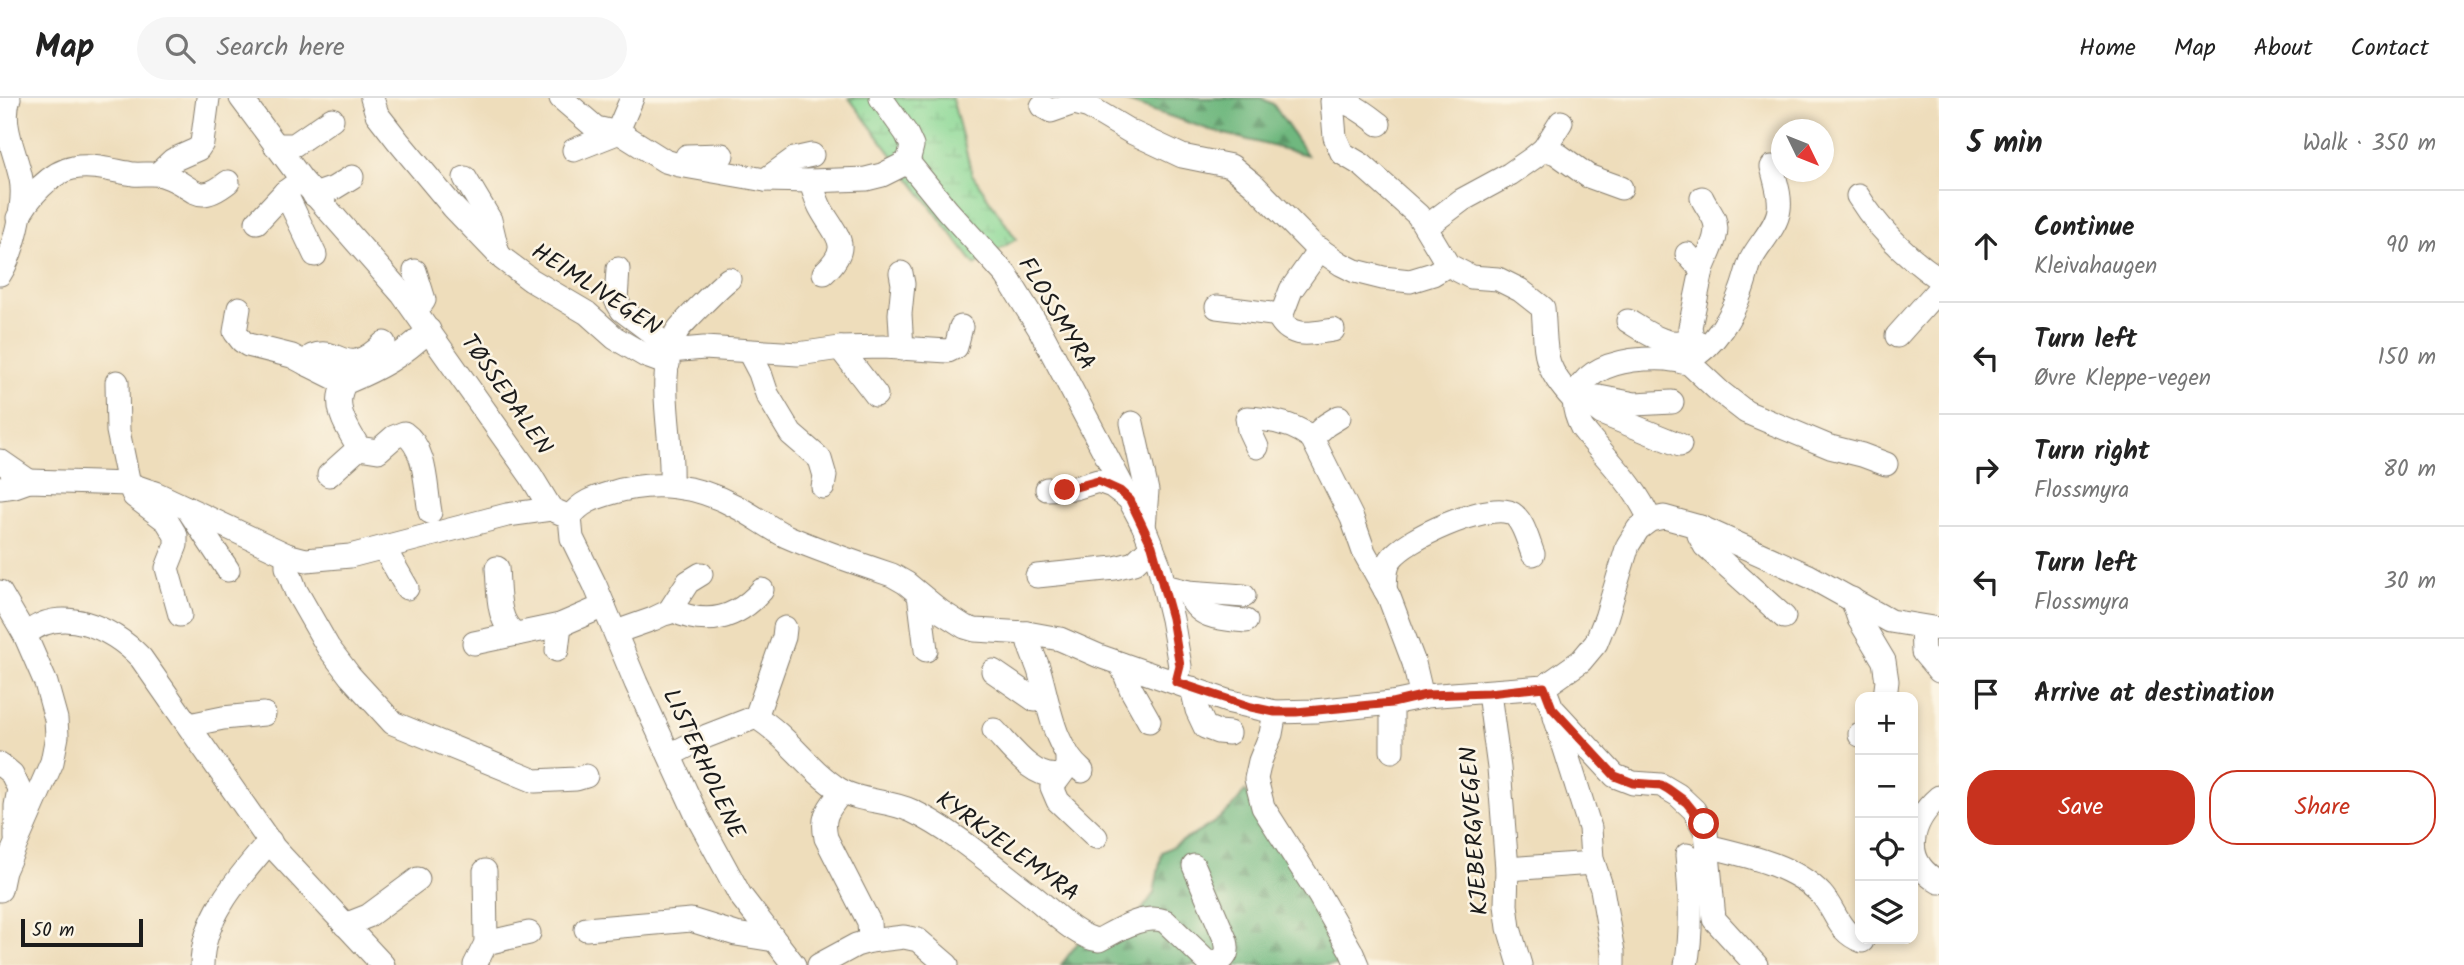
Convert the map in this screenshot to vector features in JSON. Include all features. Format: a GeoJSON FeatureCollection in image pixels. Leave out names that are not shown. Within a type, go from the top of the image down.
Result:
{"type":"FeatureCollection","features":[{"type":"Feature","properties":{"kind":"street"},"geometry":{"type":"LineString","coordinates":[[0,274],[10,256],[23,196],[6,126],[9,98]]}},
{"type":"Feature","properties":{"kind":"street"},"geometry":{"type":"LineString","coordinates":[[158,174],[173,160],[198,149],[202,143],[208,98]]}},
{"type":"Feature","properties":{"kind":"street","name":"TØSSEDALEN"},"geometry":{"type":"LineString","coordinates":[[241,98],[275,145],[300,189],[314,255]]}},
{"type":"Feature","properties":{"kind":"street","name":"HEIMLIVEGEN"},"geometry":{"type":"LineString","coordinates":[[372,98],[377,114],[398,141],[453,207],[498,254],[531,280],[587,313],[615,338],[646,356],[669,358],[704,348],[799,354],[840,348],[954,350],[961,327]]}},
{"type":"Feature","properties":{"kind":"street"},"geometry":{"type":"LineString","coordinates":[[561,98],[596,128],[617,133],[665,161],[765,180],[810,181],[882,176],[908,162],[912,146],[881,98]]}},
{"type":"Feature","properties":{"kind":"street"},"geometry":{"type":"LineString","coordinates":[[574,150],[617,133],[632,98]]}},
{"type":"Feature","properties":{"kind":"street"},"geometry":{"type":"LineString","coordinates":[[1379,124],[1353,105],[1333,99],[1335,137],[1342,153],[1362,165],[1400,197],[1426,228],[1448,265],[1471,277],[1498,279],[1520,290],[1543,308],[1546,354],[1550,370],[1578,398],[1601,413],[1680,445]]}},
{"type":"Feature","properties":{"kind":"street"},"geometry":{"type":"LineString","coordinates":[[1042,106],[1051,111],[1074,103],[1089,107],[1131,132],[1173,152],[1188,158],[1231,166],[1320,249],[1355,271],[1402,281],[1420,279],[1448,265]]}},
{"type":"Feature","properties":{"kind":"street"},"geometry":{"type":"LineString","coordinates":[[275,145],[294,145],[332,119]]}},
{"type":"Feature","properties":{"kind":"street"},"geometry":{"type":"LineString","coordinates":[[1426,228],[1462,200],[1510,174],[1544,149],[1561,122]]}},
{"type":"Feature","properties":{"kind":"street"},"geometry":{"type":"LineString","coordinates":[[1544,149],[1556,153],[1588,176],[1620,188]]}},
{"type":"Feature","properties":{"kind":"street"},"geometry":{"type":"LineString","coordinates":[[679,165],[681,158],[685,156],[722,155]]}},
{"type":"Feature","properties":{"kind":"street"},"geometry":{"type":"LineString","coordinates":[[765,180],[794,159],[812,155]]}},
{"type":"Feature","properties":{"kind":"street","name":"FLOSSMYRA"},"geometry":{"type":"LineString","coordinates":[[908,162],[1006,275],[1039,328],[1130,500],[1148,537],[1164,586],[1184,685]]}},
{"type":"Feature","properties":{"kind":"street"},"geometry":{"type":"LineString","coordinates":[[18,218],[28,201],[41,188],[65,170],[75,167],[158,174],[169,177],[199,195],[211,192],[228,182]]}},
{"type":"Feature","properties":{"kind":"street"},"geometry":{"type":"LineString","coordinates":[[257,222],[300,189],[334,188],[352,177]]}},
{"type":"Feature","properties":{"kind":"street","name":"HEIMLIVEGEN"},"geometry":{"type":"LineString","coordinates":[[465,178],[490,220],[498,254]]}},
{"type":"Feature","properties":{"kind":"street"},"geometry":{"type":"LineString","coordinates":[[810,181],[819,206],[838,237],[841,248],[837,260],[824,273]]}},
{"type":"Feature","properties":{"kind":"street"},"geometry":{"type":"LineString","coordinates":[[1628,321],[1647,333],[1674,343],[1697,343],[1726,323],[1741,293],[1751,262],[1779,213],[1780,201],[1776,182]]}},
{"type":"Feature","properties":{"kind":"street","name":"TØSSEDALEN"},"geometry":{"type":"LineString","coordinates":[[300,189],[359,242],[423,321],[531,476],[560,513]]}},
{"type":"Feature","properties":{"kind":"street"},"geometry":{"type":"LineString","coordinates":[[1858,196],[1869,215],[1891,241],[1939,279]]}},
{"type":"Feature","properties":{"kind":"street"},"geometry":{"type":"LineString","coordinates":[[1682,362],[1692,358],[1697,343],[1690,321],[1698,295],[1694,262],[1715,238],[1714,219],[1702,198]]}},
{"type":"Feature","properties":{"kind":"street"},"geometry":{"type":"LineString","coordinates":[[1320,249],[1291,290],[1280,315],[1285,327],[1298,333],[1332,330]]}},
{"type":"Feature","properties":{"kind":"street","name":"HEIMLIVEGEN"},"geometry":{"type":"LineString","coordinates":[[618,269],[616,300],[622,310],[651,332],[669,358]]}},
{"type":"Feature","properties":{"kind":"street"},"geometry":{"type":"LineString","coordinates":[[359,448],[341,414],[338,398],[345,383],[385,366],[412,346],[423,321],[424,299],[415,271]]}},
{"type":"Feature","properties":{"kind":"street"},"geometry":{"type":"LineString","coordinates":[[901,273],[902,349]]}},
{"type":"Feature","properties":{"kind":"street","name":"HEIMLIVEGEN"},"geometry":{"type":"LineString","coordinates":[[673,486],[667,428],[669,358],[676,330],[729,279]]}},
{"type":"Feature","properties":{"kind":"street"},"geometry":{"type":"LineString","coordinates":[[1897,336],[1939,289]]}},
{"type":"Feature","properties":{"kind":"street"},"geometry":{"type":"LineString","coordinates":[[1217,307],[1280,315]]}},
{"type":"Feature","properties":{"kind":"street"},"geometry":{"type":"LineString","coordinates":[[239,308],[235,332],[242,341],[292,356],[345,383]]}},
{"type":"Feature","properties":{"kind":"street"},"geometry":{"type":"LineString","coordinates":[[307,364],[312,356],[319,353],[358,362],[370,357],[384,343]]}},
{"type":"Feature","properties":{"kind":"street"},"geometry":{"type":"LineString","coordinates":[[840,348],[876,395]]}},
{"type":"Feature","properties":{"kind":"street"},"geometry":{"type":"LineString","coordinates":[[749,352],[767,394],[791,434],[820,459],[825,476],[823,487]]}},
{"type":"Feature","properties":{"kind":"street"},"geometry":{"type":"LineString","coordinates":[[1650,520],[1645,507],[1620,471],[1577,420],[1581,385],[1608,365],[1658,359],[1689,363],[1746,412],[1830,447],[1862,454],[1886,464]]}},
{"type":"Feature","properties":{"kind":"street"},"geometry":{"type":"LineString","coordinates":[[117,382],[118,431],[129,484],[134,496],[167,521],[176,536],[176,545],[167,568],[180,615]]}},
{"type":"Feature","properties":{"kind":"street"},"geometry":{"type":"LineString","coordinates":[[1578,398],[1600,397],[1635,404],[1672,402]]}},
{"type":"Feature","properties":{"kind":"street"},"geometry":{"type":"LineString","coordinates":[[1312,438],[1339,417]]}},
{"type":"Feature","properties":{"kind":"street"},"geometry":{"type":"LineString","coordinates":[[1257,447],[1247,418],[1273,420],[1303,431],[1312,438],[1352,518],[1364,552],[1385,590],[1414,663],[1422,697]]}},
{"type":"Feature","properties":{"kind":"street","name":"FLOSSMYRA"},"geometry":{"type":"LineString","coordinates":[[1132,423],[1147,491],[1148,537]]}},
{"type":"Feature","properties":{"kind":"street"},"geometry":{"type":"LineString","coordinates":[[359,448],[378,452],[394,437],[404,433],[413,440],[421,453],[430,512]]}},
{"type":"Feature","properties":{"kind":"street"},"geometry":{"type":"LineString","coordinates":[[329,475],[359,448]]}},
{"type":"Feature","properties":{"kind":"street"},"geometry":{"type":"LineString","coordinates":[[0,461],[29,481]]}},
{"type":"Feature","properties":{"kind":"street"},"geometry":{"type":"LineString","coordinates":[[0,488],[29,481],[129,484],[155,493],[287,555],[306,559],[334,559],[508,515],[560,513],[626,489],[673,486],[714,496],[794,539],[892,575],[965,626],[1060,639],[1121,664],[1227,701],[1275,712],[1392,703],[1451,693],[1548,697],[1615,776],[1633,783],[1661,785],[1686,802],[1704,824],[1689,878],[1689,944],[1686,965]]}},
{"type":"Feature","properties":{"kind":"street"},"geometry":{"type":"LineString","coordinates":[[1047,489],[1074,488],[1098,481],[1120,491],[1130,500]]}},
{"type":"Feature","properties":{"kind":"street"},"geometry":{"type":"LineString","coordinates":[[187,508],[228,570]]}},
{"type":"Feature","properties":{"kind":"street"},"geometry":{"type":"LineString","coordinates":[[1385,590],[1387,566],[1398,552],[1446,525],[1485,512],[1509,513],[1514,516],[1521,524],[1533,554]]}},
{"type":"Feature","properties":{"kind":"street","name":"LISTERHOLENE"},"geometry":{"type":"LineString","coordinates":[[560,513],[616,632],[636,684],[684,788],[730,879],[794,965]]}},
{"type":"Feature","properties":{"kind":"street"},"geometry":{"type":"LineString","coordinates":[[1613,965],[1602,889],[1593,863],[1590,828],[1548,697],[1556,681],[1581,661],[1596,643],[1628,545],[1638,529],[1650,520],[1664,517],[1700,527],[1809,576],[1890,621],[1930,628],[1923,652],[1939,671]]}},
{"type":"Feature","properties":{"kind":"street"},"geometry":{"type":"LineString","coordinates":[[1700,527],[1699,535],[1705,545],[1784,617]]}},
{"type":"Feature","properties":{"kind":"street"},"geometry":{"type":"LineString","coordinates":[[1037,576],[1115,568],[1134,563],[1148,537]]}},
{"type":"Feature","properties":{"kind":"street"},"geometry":{"type":"LineString","coordinates":[[384,548],[407,588]]}},
{"type":"Feature","properties":{"kind":"street"},"geometry":{"type":"LineString","coordinates":[[287,555],[287,567],[296,591],[328,648],[393,723],[535,780],[576,779],[586,776]]}},
{"type":"Feature","properties":{"kind":"street"},"geometry":{"type":"LineString","coordinates":[[497,568],[503,620],[510,631],[517,634]]}},
{"type":"Feature","properties":{"kind":"street"},"geometry":{"type":"LineString","coordinates":[[668,613],[688,582],[701,574]]}},
{"type":"Feature","properties":{"kind":"street"},"geometry":{"type":"LineString","coordinates":[[1164,586],[1188,592],[1244,596]]}},
{"type":"Feature","properties":{"kind":"street"},"geometry":{"type":"LineString","coordinates":[[616,632],[672,610],[690,617],[717,619],[746,607],[762,590]]}},
{"type":"Feature","properties":{"kind":"street"},"geometry":{"type":"LineString","coordinates":[[0,592],[24,635],[53,704],[57,736],[52,762],[4,871],[0,890]]}},
{"type":"Feature","properties":{"kind":"street"},"geometry":{"type":"LineString","coordinates":[[1188,592],[1195,607],[1202,612],[1246,621]]}},
{"type":"Feature","properties":{"kind":"street"},"geometry":{"type":"LineString","coordinates":[[919,594],[926,650]]}},
{"type":"Feature","properties":{"kind":"street"},"geometry":{"type":"LineString","coordinates":[[1853,599],[1859,619],[1884,661],[1886,692]]}},
{"type":"Feature","properties":{"kind":"street"},"geometry":{"type":"LineString","coordinates":[[474,643],[560,625],[604,606]]}},
{"type":"Feature","properties":{"kind":"street"},"geometry":{"type":"LineString","coordinates":[[24,635],[38,625],[71,620],[107,630],[125,641],[141,658],[270,841],[377,959]]}},
{"type":"Feature","properties":{"kind":"street"},"geometry":{"type":"LineString","coordinates":[[557,650],[560,625]]}},
{"type":"Feature","properties":{"kind":"street"},"geometry":{"type":"LineString","coordinates":[[670,755],[707,736],[756,717],[785,628]]}},
{"type":"Feature","properties":{"kind":"street"},"geometry":{"type":"LineString","coordinates":[[1027,633],[1057,732],[1075,762],[1059,775],[1052,787],[1058,802],[1096,837]]}},
{"type":"Feature","properties":{"kind":"street"},"geometry":{"type":"LineString","coordinates":[[1121,664],[1131,690],[1149,721]]}},
{"type":"Feature","properties":{"kind":"street"},"geometry":{"type":"LineString","coordinates":[[993,671],[1035,700],[1045,698]]}},
{"type":"Feature","properties":{"kind":"street"},"geometry":{"type":"LineString","coordinates":[[1184,685],[1205,727],[1229,733]]}},
{"type":"Feature","properties":{"kind":"street","name":"KJEBERGVEGEN"},"geometry":{"type":"LineString","coordinates":[[1489,693],[1499,768],[1507,869],[1507,916],[1520,965]]}},
{"type":"Feature","properties":{"kind":"street"},"geometry":{"type":"LineString","coordinates":[[1392,703],[1392,751]]}},
{"type":"Feature","properties":{"kind":"street"},"geometry":{"type":"LineString","coordinates":[[1275,712],[1271,734],[1256,779],[1263,807],[1294,852],[1357,965]]}},
{"type":"Feature","properties":{"kind":"street"},"geometry":{"type":"LineString","coordinates":[[189,725],[264,714]]}},
{"type":"Feature","properties":{"kind":"street","name":"KYRKJELEMYRA"},"geometry":{"type":"LineString","coordinates":[[756,717],[842,791],[897,804],[922,817],[1080,933],[1093,939],[1099,940],[1135,922],[1161,919],[1204,959],[1216,963],[1223,959],[1227,951],[1226,941],[1194,866]]}},
{"type":"Feature","properties":{"kind":"street"},"geometry":{"type":"LineString","coordinates":[[994,730],[1037,771],[1052,776],[1059,775]]}},
{"type":"Feature","properties":{"kind":"street"},"geometry":{"type":"LineString","coordinates":[[0,764],[12,774],[19,789],[15,845]]}},
{"type":"Feature","properties":{"kind":"street"},"geometry":{"type":"LineString","coordinates":[[842,791],[822,823],[825,838],[869,922],[870,940]]}},
{"type":"Feature","properties":{"kind":"street"},"geometry":{"type":"LineString","coordinates":[[1939,797],[1923,813],[1913,837],[1921,867],[1939,883]]}},
{"type":"Feature","properties":{"kind":"street"},"geometry":{"type":"LineString","coordinates":[[202,965],[204,945],[219,908],[270,841]]}},
{"type":"Feature","properties":{"kind":"street"},"geometry":{"type":"LineString","coordinates":[[1697,850],[1757,860],[1791,874],[1811,886],[1831,907],[1846,934],[1855,938]]}},
{"type":"Feature","properties":{"kind":"street"},"geometry":{"type":"LineString","coordinates":[[1697,850],[1714,919],[1756,965]]}},
{"type":"Feature","properties":{"kind":"street"},"geometry":{"type":"LineString","coordinates":[[1507,869],[1593,863]]}},
{"type":"Feature","properties":{"kind":"street"},"geometry":{"type":"LineString","coordinates":[[475,965],[486,943],[485,871]]}},
{"type":"Feature","properties":{"kind":"street"},"geometry":{"type":"LineString","coordinates":[[345,925],[368,916],[418,879]]}},
{"type":"Feature","properties":{"kind":"street"},"geometry":{"type":"LineString","coordinates":[[586,929],[691,920],[736,934],[768,939],[772,936]]}},
{"type":"Feature","properties":{"kind":"street"},"geometry":{"type":"LineString","coordinates":[[486,943],[529,933]]}},
{"type":"Feature","properties":{"kind":"street"},"geometry":{"type":"LineString","coordinates":[[819,965],[870,940],[912,938],[947,965]]}},
{"type":"Feature","properties":{"kind":"green space"},"geometry":{"type":"Polygon","coordinates":[[[849,98],[952,98],[972,174],[1016,239],[975,265],[849,98]]]}},
{"type":"Feature","properties":{"kind":"green space"},"geometry":{"type":"Polygon","coordinates":[[[1116,98],[1261,98],[1273,104],[1307,155],[1213,131],[1116,98]]]}},
{"type":"Feature","properties":{"kind":"green space"},"geometry":{"type":"Polygon","coordinates":[[[1245,791],[1333,933],[1343,965],[1061,965],[1084,935],[1133,922],[1154,893],[1162,852],[1219,819],[1245,791]]]}},
{"type":"Feature","properties":{"kind":"route"},"geometry":{"type":"LineString","coordinates":[[1065,490],[1098,481],[1112,486],[1130,500],[1159,565],[1179,653],[1180,666],[1176,682],[1227,701],[1275,712],[1392,703],[1426,695],[1489,693],[1544,687],[1552,708],[1615,776],[1633,783],[1661,785],[1678,794],[1704,824]]}}]}
